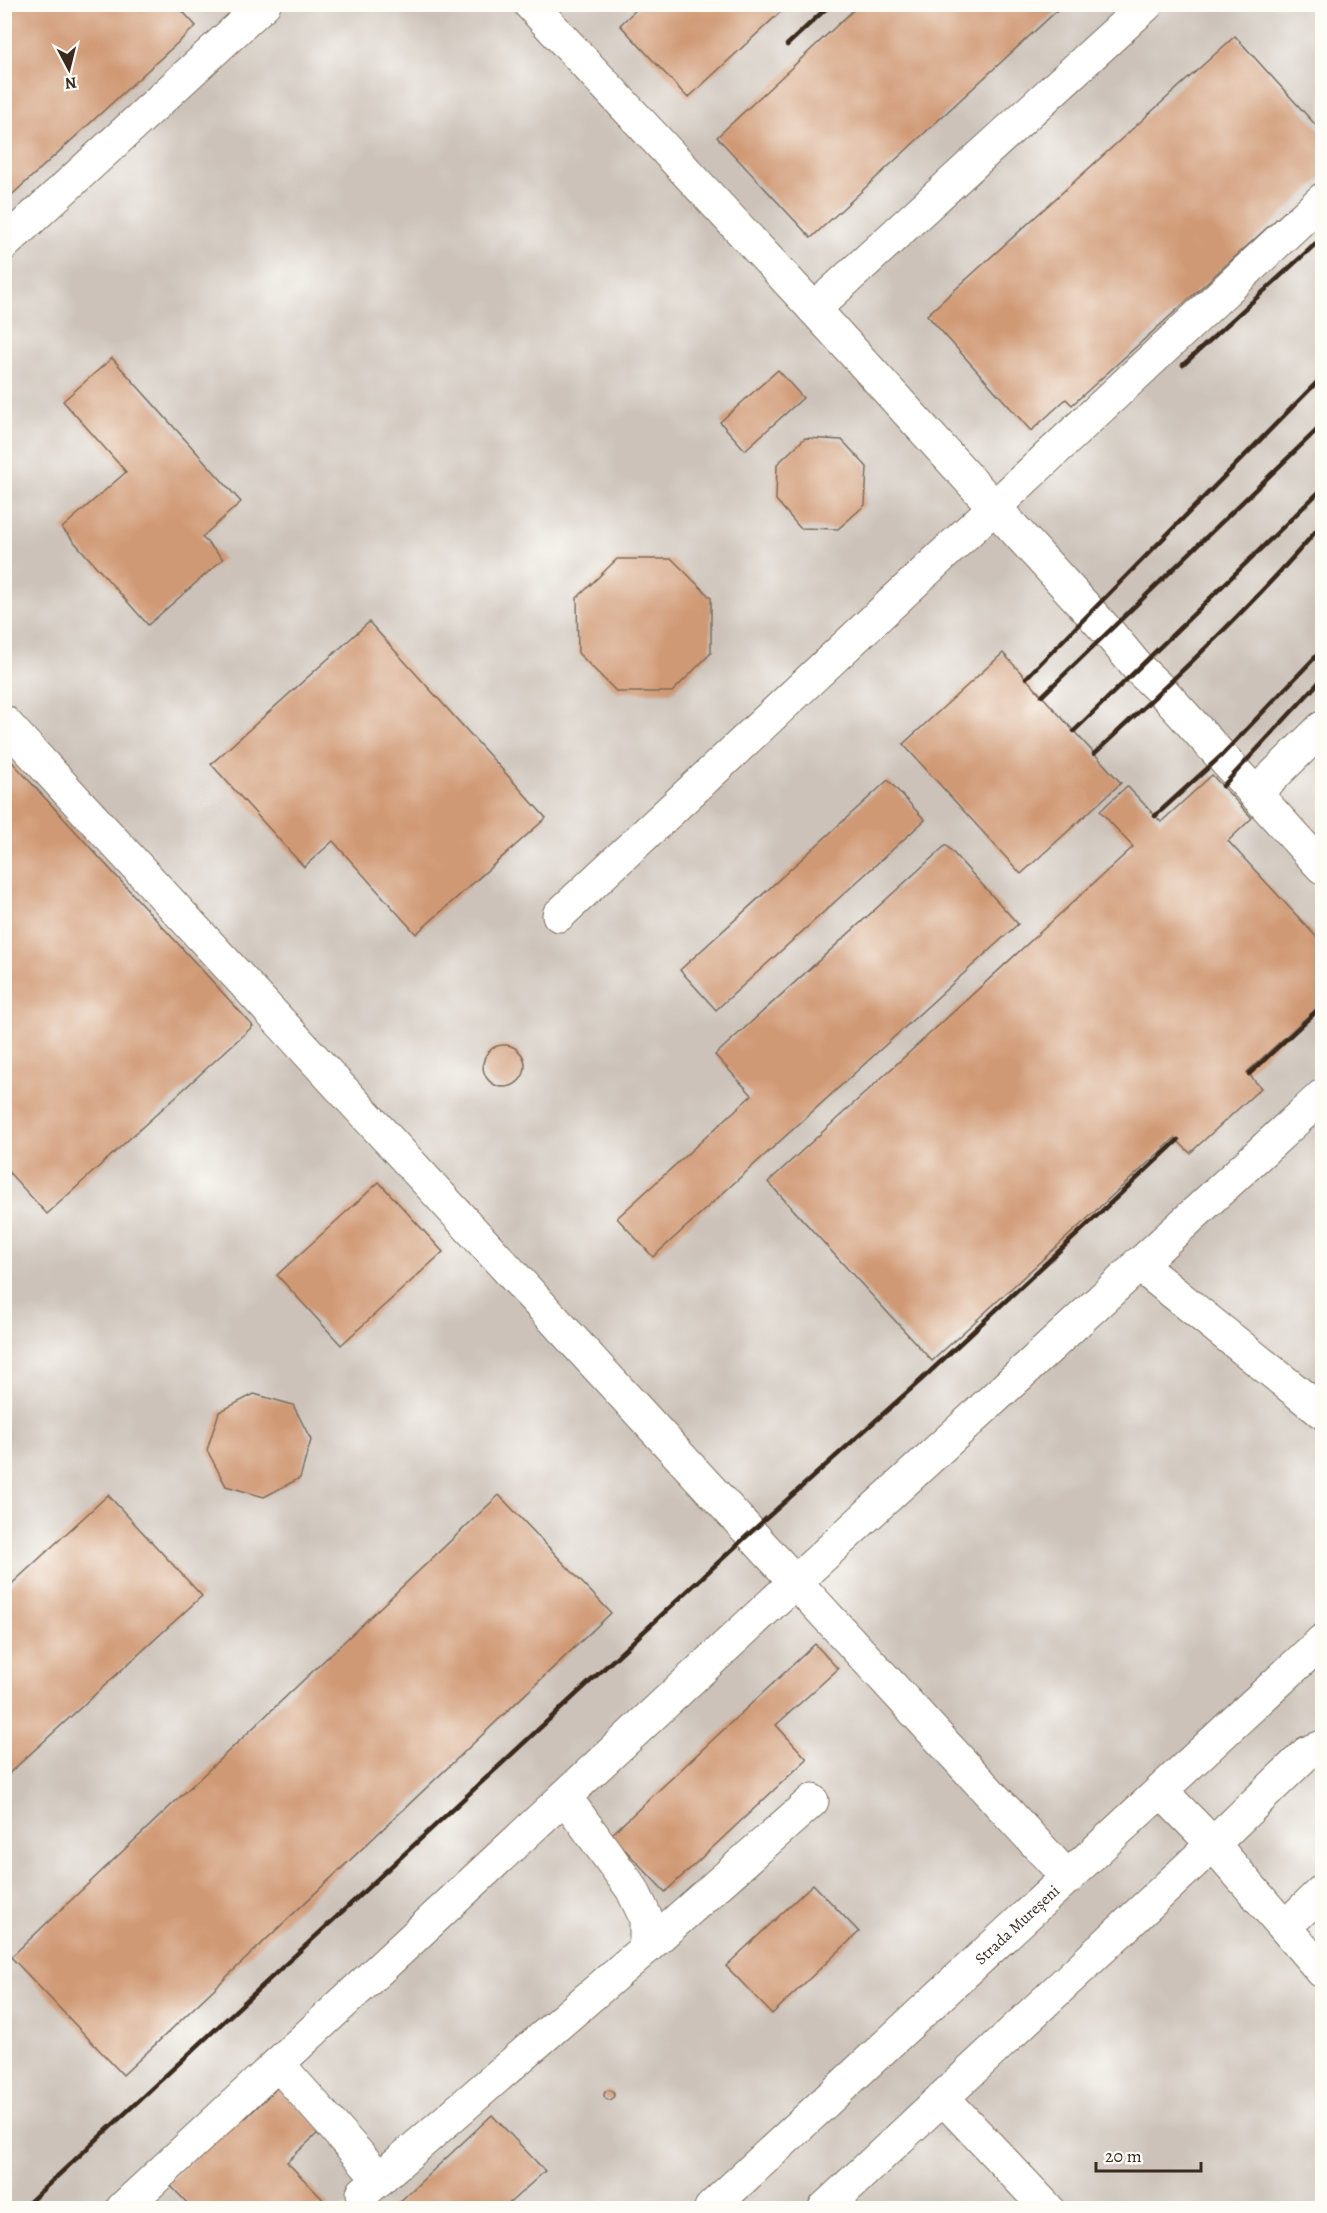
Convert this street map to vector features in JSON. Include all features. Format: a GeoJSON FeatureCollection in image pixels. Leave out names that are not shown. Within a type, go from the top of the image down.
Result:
{"type":"FeatureCollection","features":[{"type":"Feature","properties":{"kind":"street"},"geometry":{"type":"LineString","coordinates":[[4,244],[264,4]]}},
{"type":"Feature","properties":{"kind":"street"},"geometry":{"type":"LineString","coordinates":[[530,4],[814,309],[1109,633],[1139,669],[1162,691],[1323,867]]}},
{"type":"Feature","properties":{"kind":"street"},"geometry":{"type":"LineString","coordinates":[[814,309],[1147,4]]}},
{"type":"Feature","properties":{"kind":"street"},"geometry":{"type":"LineString","coordinates":[[559,915],[1323,200]]}},
{"type":"Feature","properties":{"kind":"street"},"geometry":{"type":"LineString","coordinates":[[4,722],[1068,1878]]}},
{"type":"Feature","properties":{"kind":"street"},"geometry":{"type":"LineString","coordinates":[[1255,794],[1323,728]]}},
{"type":"Feature","properties":{"kind":"street"},"geometry":{"type":"LineString","coordinates":[[123,2208],[1138,1264],[1323,1096]]}},
{"type":"Feature","properties":{"kind":"street"},"geometry":{"type":"LineString","coordinates":[[1138,1264],[1323,1412]]}},
{"type":"Feature","properties":{"kind":"street","name":"Strada Mureșeni"},"geometry":{"type":"LineString","coordinates":[[711,2208],[1323,1641]]}},
{"type":"Feature","properties":{"kind":"street"},"geometry":{"type":"LineString","coordinates":[[825,2208],[1308,1753],[1323,1747]]}},
{"type":"Feature","properties":{"kind":"street"},"geometry":{"type":"LineString","coordinates":[[1162,1792],[1213,1844],[1323,1971]]}},
{"type":"Feature","properties":{"kind":"street"},"geometry":{"type":"LineString","coordinates":[[565,1797],[632,1888],[646,1918],[646,1948]]}},
{"type":"Feature","properties":{"kind":"street"},"geometry":{"type":"LineString","coordinates":[[278,2064],[372,2186],[812,1801]]}},
{"type":"Feature","properties":{"kind":"street"},"geometry":{"type":"LineString","coordinates":[[1285,1927],[1323,1891]]}},
{"type":"Feature","properties":{"kind":"street"},"geometry":{"type":"LineString","coordinates":[[943,2098],[1047,2208]]}},
{"type":"Feature","properties":{"kind":"shaded area"},"geometry":{"type":"Polygon","coordinates":[[[5,5],[1322,5],[1322,2208],[5,2208],[5,5]]]}},
{"type":"Feature","properties":{"kind":"building"},"geometry":{"type":"Polygon","coordinates":[[[4,4],[176,4],[196,26],[4,202],[4,4]]]}},
{"type":"Feature","properties":{"kind":"building"},"geometry":{"type":"Polygon","coordinates":[[[642,4],[789,4],[688,98],[620,25],[642,4]]]}},
{"type":"Feature","properties":{"kind":"building"},"geometry":{"type":"Polygon","coordinates":[[[860,4],[1064,4],[811,238],[717,137],[860,4]]]}},
{"type":"Feature","properties":{"kind":"building"},"geometry":{"type":"Polygon","coordinates":[[[1235,36],[1322,132],[1322,178],[1072,405],[1066,399],[1031,431],[927,315],[1235,36]]]}},
{"type":"Feature","properties":{"kind":"building"},"geometry":{"type":"Polygon","coordinates":[[[112,358],[241,502],[202,537],[223,559],[148,625],[62,528],[126,472],[63,401],[112,358]]]}},
{"type":"Feature","properties":{"kind":"building"},"geometry":{"type":"Polygon","coordinates":[[[778,370],[803,398],[745,450],[720,422],[778,370]]]}},
{"type":"Feature","properties":{"kind":"building"},"geometry":{"type":"Polygon","coordinates":[[[805,438],[842,440],[867,467],[865,505],[838,529],[800,528],[776,500],[777,464],[805,438]]]}},
{"type":"Feature","properties":{"kind":"building"},"geometry":{"type":"Polygon","coordinates":[[[617,559],[672,559],[711,598],[711,653],[672,692],[617,692],[578,653],[577,598],[617,559]]]}},
{"type":"Feature","properties":{"kind":"building"},"geometry":{"type":"Polygon","coordinates":[[[369,622],[546,818],[416,934],[333,841],[304,867],[211,764],[369,622]]]}},
{"type":"Feature","properties":{"kind":"building"},"geometry":{"type":"Polygon","coordinates":[[[1003,653],[1121,783],[1021,874],[903,744],[1003,653]]]}},
{"type":"Feature","properties":{"kind":"building"},"geometry":{"type":"Polygon","coordinates":[[[4,753],[253,1026],[47,1214],[4,1167],[4,753]]]}},
{"type":"Feature","properties":{"kind":"building"},"geometry":{"type":"Polygon","coordinates":[[[1212,775],[1252,818],[1228,841],[1322,943],[1322,1003],[1247,1072],[1261,1088],[1190,1153],[1175,1138],[932,1361],[768,1182],[1133,847],[1100,811],[1127,786],[1161,822],[1212,775]]]}},
{"type":"Feature","properties":{"kind":"building"},"geometry":{"type":"Polygon","coordinates":[[[888,780],[925,820],[716,1010],[680,970],[888,780]]]}},
{"type":"Feature","properties":{"kind":"building"},"geometry":{"type":"Polygon","coordinates":[[[946,845],[1018,924],[653,1257],[617,1218],[752,1095],[715,1055],[946,845]]]}},
{"type":"Feature","properties":{"kind":"building"},"geometry":{"type":"Polygon","coordinates":[[[504,1045],[512,1046],[519,1051],[524,1058],[524,1074],[519,1081],[512,1086],[504,1087],[496,1086],[489,1081],[484,1074],[483,1066],[484,1058],[489,1051],[496,1046],[504,1045]]]}},
{"type":"Feature","properties":{"kind":"building"},"geometry":{"type":"Polygon","coordinates":[[[379,1182],[443,1252],[341,1345],[277,1275],[379,1182]]]}},
{"type":"Feature","properties":{"kind":"building"},"geometry":{"type":"Polygon","coordinates":[[[254,1394],[293,1405],[311,1440],[300,1478],[264,1497],[226,1486],[207,1450],[219,1412],[254,1394]]]}},
{"type":"Feature","properties":{"kind":"building"},"geometry":{"type":"Polygon","coordinates":[[[108,1495],[202,1596],[4,1778],[4,1591],[108,1495]]]}},
{"type":"Feature","properties":{"kind":"building"},"geometry":{"type":"Polygon","coordinates":[[[499,1495],[611,1613],[123,2075],[11,1957],[499,1495]]]}},
{"type":"Feature","properties":{"kind":"building"},"geometry":{"type":"Polygon","coordinates":[[[815,1644],[838,1669],[776,1725],[807,1759],[665,1892],[611,1835],[815,1644]]]}},
{"type":"Feature","properties":{"kind":"building"},"geometry":{"type":"Polygon","coordinates":[[[813,1884],[859,1932],[772,2014],[726,1966],[813,1884]]]}},
{"type":"Feature","properties":{"kind":"building"},"geometry":{"type":"Polygon","coordinates":[[[279,2086],[321,2130],[287,2162],[331,2208],[192,2208],[168,2183],[242,2113],[246,2118],[279,2086]]]}},
{"type":"Feature","properties":{"kind":"building"},"geometry":{"type":"Polygon","coordinates":[[[609,2090],[613,2091],[613,2099],[609,2100],[605,2099],[604,2095],[605,2091],[609,2090]]]}},
{"type":"Feature","properties":{"kind":"building"},"geometry":{"type":"Polygon","coordinates":[[[492,2115],[545,2171],[504,2208],[393,2208],[492,2115]]]}},
{"type":"Feature","properties":{"kind":"railway"},"geometry":{"type":"LineString","coordinates":[[787,45],[831,4]]}},
{"type":"Feature","properties":{"kind":"railway"},"geometry":{"type":"LineString","coordinates":[[1183,365],[1322,238]]}},
{"type":"Feature","properties":{"kind":"railway"},"geometry":{"type":"LineString","coordinates":[[1026,678],[1322,377]]}},
{"type":"Feature","properties":{"kind":"railway"},"geometry":{"type":"LineString","coordinates":[[1042,696],[1322,425]]}},
{"type":"Feature","properties":{"kind":"railway"},"geometry":{"type":"LineString","coordinates":[[1074,731],[1322,489]]}},
{"type":"Feature","properties":{"kind":"railway"},"geometry":{"type":"LineString","coordinates":[[1094,754],[1240,613],[1322,524]]}},
{"type":"Feature","properties":{"kind":"railway"},"geometry":{"type":"LineString","coordinates":[[1155,816],[1221,756],[1322,650]]}},
{"type":"Feature","properties":{"kind":"railway"},"geometry":{"type":"LineString","coordinates":[[1223,786],[1322,679]]}},
{"type":"Feature","properties":{"kind":"railway"},"geometry":{"type":"LineString","coordinates":[[1249,1074],[1322,1006]]}},
{"type":"Feature","properties":{"kind":"railway"},"geometry":{"type":"LineString","coordinates":[[23,2208],[750,1533],[921,1380],[1178,1140]]}}]}
